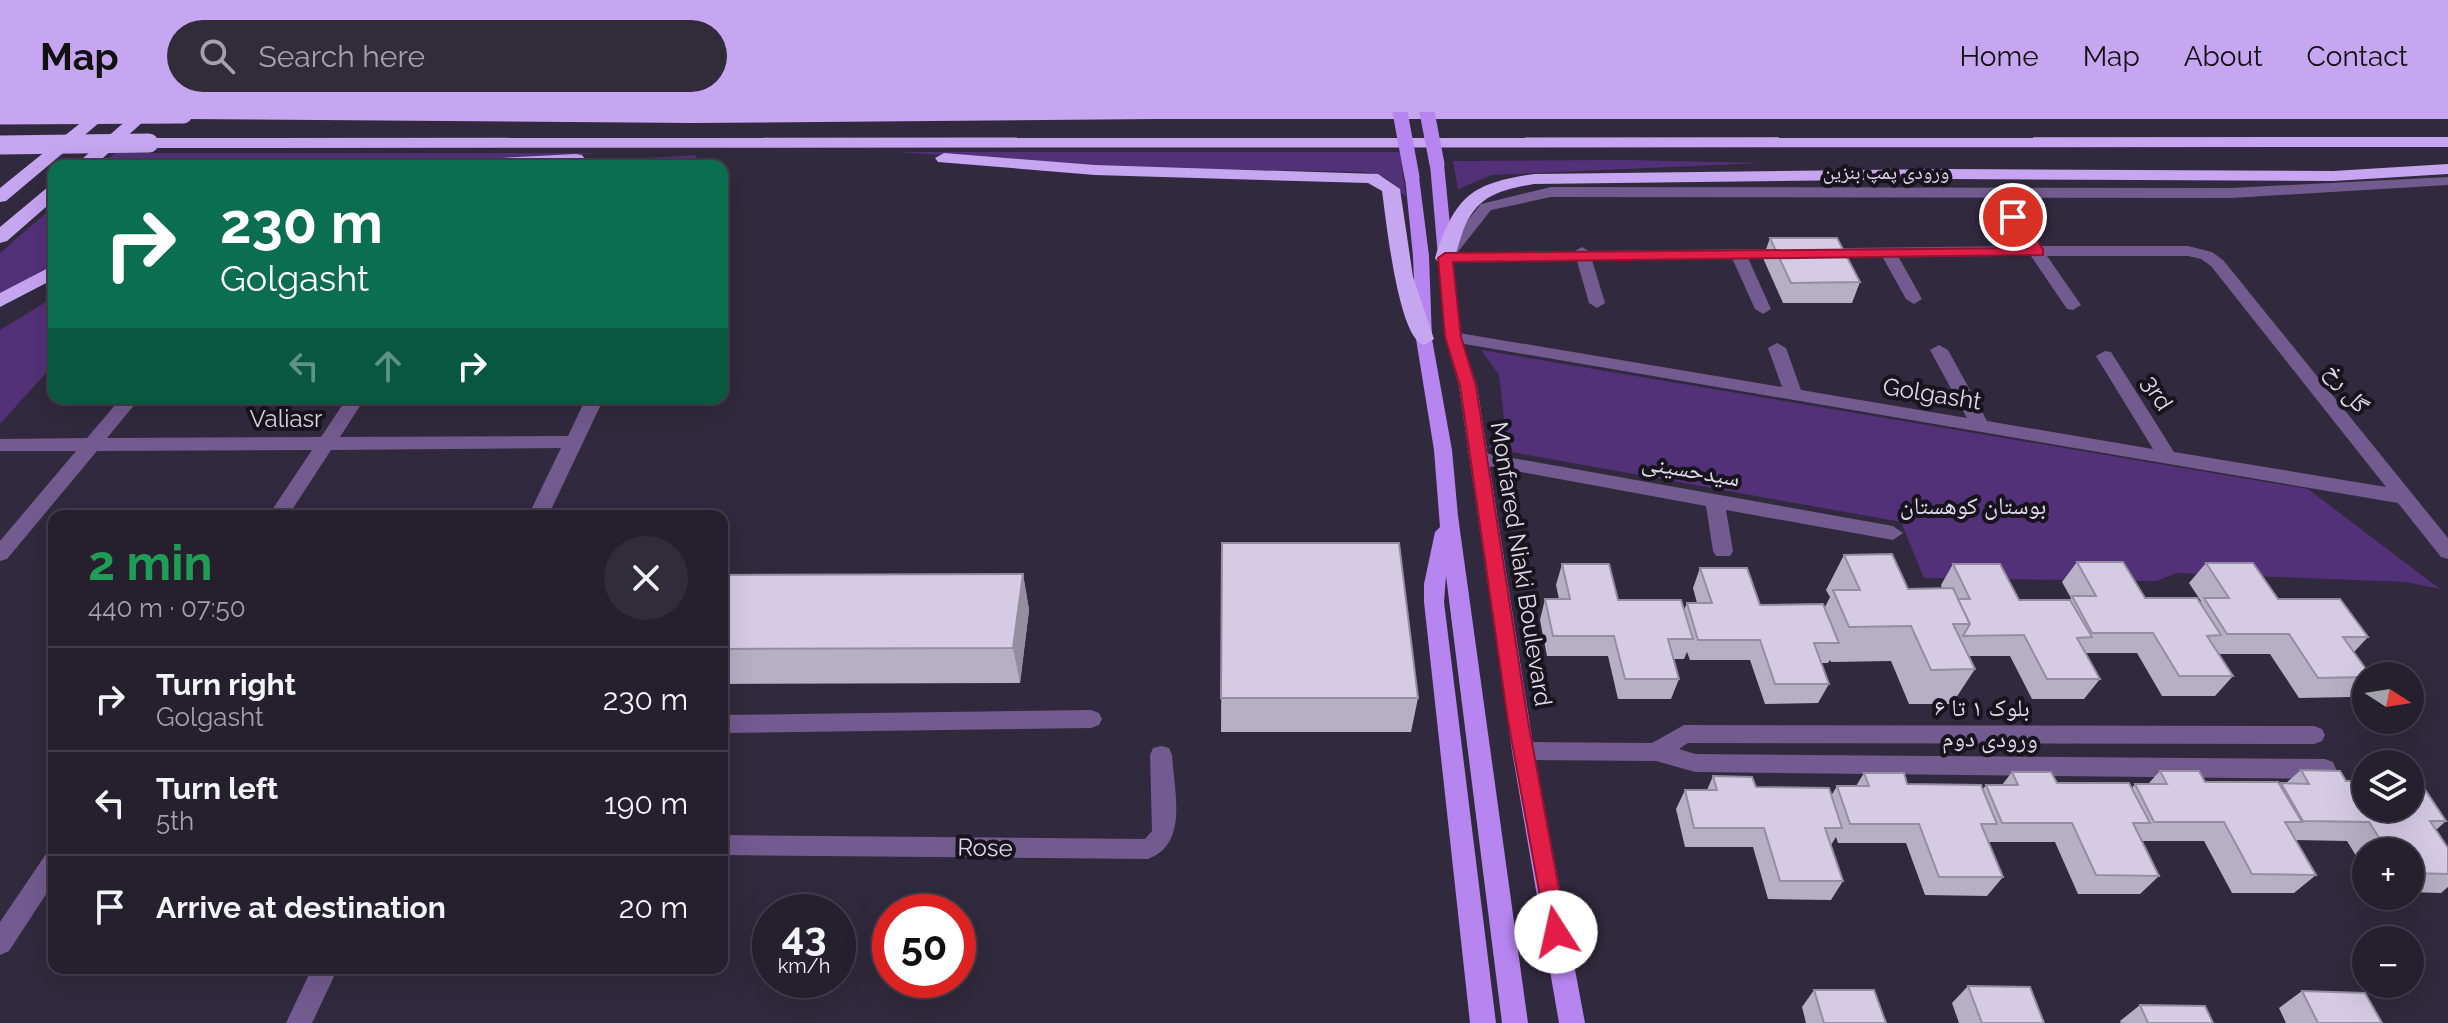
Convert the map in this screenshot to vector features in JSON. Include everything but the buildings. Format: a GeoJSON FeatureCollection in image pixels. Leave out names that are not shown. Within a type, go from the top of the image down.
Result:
{"type":"FeatureCollection","features":[{"type":"Feature","properties":{"kind":"highway"},"geometry":{"type":"LineString","coordinates":[[0,124],[15,112]]}},
{"type":"Feature","properties":{"kind":"highway"},"geometry":{"type":"LineString","coordinates":[[0,197],[104,112]]}},
{"type":"Feature","properties":{"kind":"highway"},"geometry":{"type":"LineString","coordinates":[[90,160],[146,112]]}},
{"type":"Feature","properties":{"kind":"highway"},"geometry":{"type":"LineString","coordinates":[[816,112],[868,116]]}},
{"type":"Feature","properties":{"kind":"highway"},"geometry":{"type":"LineString","coordinates":[[0,115],[192,113],[692,118],[1456,113],[2044,116],[2250,112],[2448,114]]}},
{"type":"Feature","properties":{"kind":"highway"},"geometry":{"type":"LineString","coordinates":[[0,145],[2448,142]]}},
{"type":"Feature","properties":{"kind":"highway"},"geometry":{"type":"LineString","coordinates":[[547,160],[753,143]]}},
{"type":"Feature","properties":{"kind":"highway"},"geometry":{"type":"LineString","coordinates":[[774,143],[1095,170],[1372,178],[1391,189],[1403,277],[1424,339]]}},
{"type":"Feature","properties":{"kind":"highway"},"geometry":{"type":"LineString","coordinates":[[1445,258],[1457,217],[1467,202],[1487,188],[1534,179],[1930,174],[2333,176],[2448,169]]}},
{"type":"Feature","properties":{"kind":"highway"},"geometry":{"type":"LineString","coordinates":[[0,237],[48,196]]}},
{"type":"Feature","properties":{"kind":"highway"},"geometry":{"type":"LineString","coordinates":[[0,301],[48,274]]}},
{"type":"Feature","properties":{"kind":"main road"},"geometry":{"type":"LineString","coordinates":[[1400,112],[1412,177],[1421,256],[1424,339],[1443,450],[1448,516],[1515,1023]]}},
{"type":"Feature","properties":{"kind":"main road","name":"Monfared Niaki Boulevard"},"geometry":{"type":"LineString","coordinates":[[1427,112],[1437,164],[1453,337],[1468,386],[1523,751],[1572,1023]]}},
{"type":"Feature","properties":{"kind":"main road"},"geometry":{"type":"LineString","coordinates":[[1998,112],[2044,116]]}},
{"type":"Feature","properties":{"kind":"main road"},"geometry":{"type":"LineString","coordinates":[[1448,516],[1434,584],[1434,602],[1483,1023]]}},
{"type":"Feature","properties":{"kind":"street","name":"ورودی پمپ بنزین"},"geometry":{"type":"LineString","coordinates":[[1445,258],[1486,207],[1551,192],[2231,193],[2448,181]]}},
{"type":"Feature","properties":{"kind":"street"},"geometry":{"type":"LineString","coordinates":[[2013,217],[2073,305]]}},
{"type":"Feature","properties":{"kind":"street"},"geometry":{"type":"LineString","coordinates":[[1887,251],[1914,299]]}},
{"type":"Feature","properties":{"kind":"street","name":"گل رخ"},"geometry":{"type":"LineString","coordinates":[[2038,252],[2188,251],[2206,255],[2217,263],[2448,552]]}},
{"type":"Feature","properties":{"kind":"street"},"geometry":{"type":"LineString","coordinates":[[1445,258],[1582,254],[2038,252]]}},
{"type":"Feature","properties":{"kind":"street"},"geometry":{"type":"LineString","coordinates":[[1738,253],[1763,309]]}},
{"type":"Feature","properties":{"kind":"street"},"geometry":{"type":"LineString","coordinates":[[1582,254],[1597,303]]}},
{"type":"Feature","properties":{"kind":"street","name":"Golgasht"},"geometry":{"type":"LineString","coordinates":[[1453,337],[2403,497]]}},
{"type":"Feature","properties":{"kind":"street"},"geometry":{"type":"LineString","coordinates":[[1777,348],[1794,396]]}},
{"type":"Feature","properties":{"kind":"street"},"geometry":{"type":"LineString","coordinates":[[1939,350],[1981,426]]}},
{"type":"Feature","properties":{"kind":"street","name":"3rd"},"geometry":{"type":"LineString","coordinates":[[2105,356],[2168,457]]}},
{"type":"Feature","properties":{"kind":"street"},"geometry":{"type":"LineString","coordinates":[[0,554],[126,404]]}},
{"type":"Feature","properties":{"kind":"street"},"geometry":{"type":"LineString","coordinates":[[282,510],[352,404]]}},
{"type":"Feature","properties":{"kind":"street"},"geometry":{"type":"LineString","coordinates":[[541,510],[592,404]]}},
{"type":"Feature","properties":{"kind":"street","name":"Valiasr"},"geometry":{"type":"LineString","coordinates":[[0,445],[572,442]]}},
{"type":"Feature","properties":{"kind":"street","name":"سیدحسینی"},"geometry":{"type":"LineString","coordinates":[[1479,458],[1893,533]]}},
{"type":"Feature","properties":{"kind":"street"},"geometry":{"type":"LineString","coordinates":[[1715,500],[1723,551]]}},
{"type":"Feature","properties":{"kind":"street"},"geometry":{"type":"LineString","coordinates":[[728,724],[1091,719]]}},
{"type":"Feature","properties":{"kind":"street","name":"بلوک ۱ تا ۶"},"geometry":{"type":"LineString","coordinates":[[1656,752],[1684,734],[2314,735]]}},
{"type":"Feature","properties":{"kind":"street"},"geometry":{"type":"LineString","coordinates":[[1523,751],[1656,752]]}},
{"type":"Feature","properties":{"kind":"street","name":"ورودی دوم"},"geometry":{"type":"LineString","coordinates":[[1656,752],[1695,763],[2325,769]]}},
{"type":"Feature","properties":{"kind":"street","name":"Rose"},"geometry":{"type":"LineString","coordinates":[[728,845],[1148,849],[1164,833],[1161,755]]}},
{"type":"Feature","properties":{"kind":"street"},"geometry":{"type":"LineString","coordinates":[[0,943],[48,870]]}},
{"type":"Feature","properties":{"kind":"street"},"geometry":{"type":"LineString","coordinates":[[299,1023],[322,974]]}},
{"type":"Feature","properties":{"kind":"green space"},"geometry":{"type":"Polygon","coordinates":[[[898,152],[1400,152],[1406,197],[1386,178],[1364,172],[1117,167],[898,152]]]}},
{"type":"Feature","properties":{"kind":"green space"},"geometry":{"type":"Polygon","coordinates":[[[115,153],[601,153],[486,160],[107,160],[115,153]]]}},
{"type":"Feature","properties":{"kind":"green space"},"geometry":{"type":"Polygon","coordinates":[[[697,155],[694,160],[612,160],[697,155]]]}},
{"type":"Feature","properties":{"kind":"green space"},"geometry":{"type":"Polygon","coordinates":[[[1453,161],[1762,163],[1492,175],[1458,189],[1453,161]]]}},
{"type":"Feature","properties":{"kind":"green space"},"geometry":{"type":"Polygon","coordinates":[[[48,211],[48,269],[0,296],[0,253],[48,211]]]}},
{"type":"Feature","properties":{"kind":"green space"},"geometry":{"type":"Polygon","coordinates":[[[48,301],[48,371],[0,424],[0,330],[48,301]]]}},
{"type":"Feature","properties":{"kind":"green space","name":"بوستان کوهستان"},"geometry":{"type":"Polygon","coordinates":[[[1481,350],[2308,489],[2440,589],[2406,582],[2176,573],[2157,581],[1924,578],[1901,522],[1489,448],[1504,419],[1499,375],[1481,350]]]}},
{"type":"Feature","properties":{"kind":"route"},"geometry":{"type":"LineString","coordinates":[[1556,932],[1518,721],[1468,386],[1453,337],[1445,258],[1887,251],[2038,252],[2013,217]]}}]}
